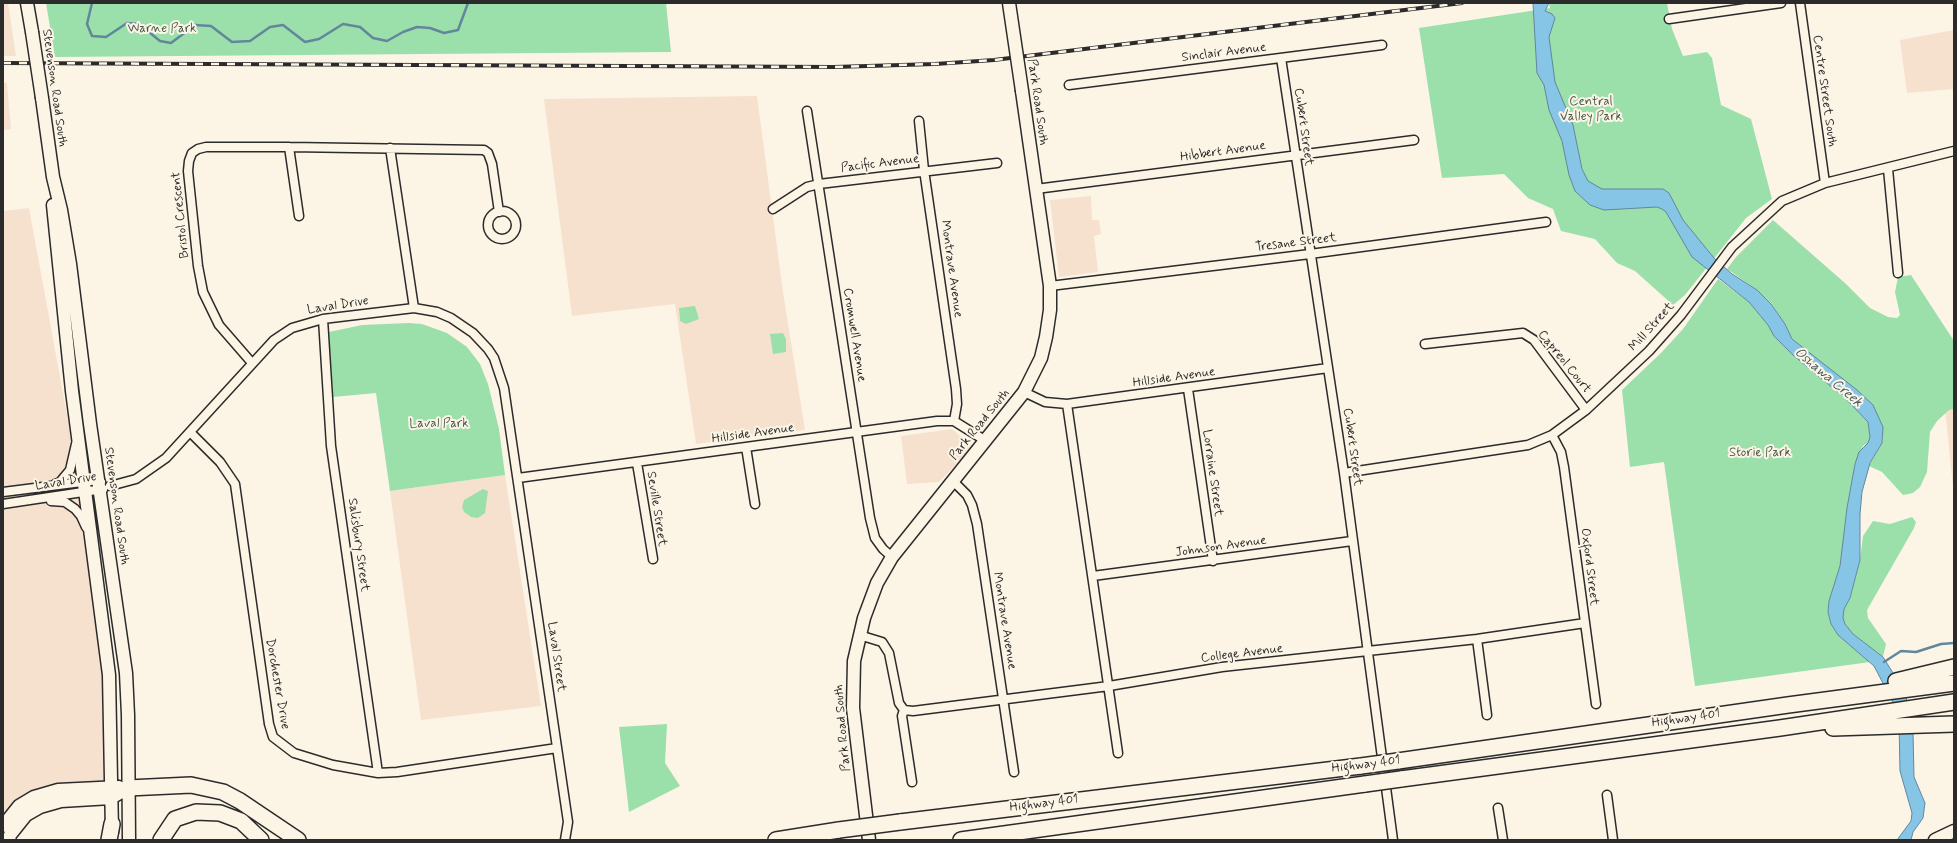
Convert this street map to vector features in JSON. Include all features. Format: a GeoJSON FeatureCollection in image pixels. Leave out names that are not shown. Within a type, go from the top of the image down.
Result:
{"type":"FeatureCollection","features":[{"type":"Feature","properties":{"kind":"highway"},"geometry":{"type":"LineString","coordinates":[[1922,681],[1954,667]]}},
{"type":"Feature","properties":{"kind":"highway","name":"Highway 401"},"geometry":{"type":"LineString","coordinates":[[776,840],[900,822],[1398,761],[1788,705],[1922,681],[1954,683]]}},
{"type":"Feature","properties":{"kind":"highway"},"geometry":{"type":"LineString","coordinates":[[1859,722],[1935,704],[1954,702]]}},
{"type":"Feature","properties":{"kind":"highway"},"geometry":{"type":"LineString","coordinates":[[1859,722],[1954,724]]}},
{"type":"Feature","properties":{"kind":"highway","name":"Highway 401"},"geometry":{"type":"LineString","coordinates":[[961,840],[1780,728],[1859,722]]}},
{"type":"Feature","properties":{"kind":"highway"},"geometry":{"type":"LineString","coordinates":[[128,788],[191,785],[223,792],[240,801],[298,840]]}},
{"type":"Feature","properties":{"kind":"highway"},"geometry":{"type":"LineString","coordinates":[[161,840],[175,819],[196,812],[220,813],[240,821],[261,840]]}},
{"type":"Feature","properties":{"kind":"highway"},"geometry":{"type":"LineString","coordinates":[[109,840],[112,824]]}},
{"type":"Feature","properties":{"kind":"main road","name":"Stevenson Road South"},"geometry":{"type":"LineString","coordinates":[[27,3],[53,177],[61,210],[70,264],[103,486],[126,673],[128,715],[129,840]]}},
{"type":"Feature","properties":{"kind":"main road","name":"Park Road South"},"geometry":{"type":"LineString","coordinates":[[869,840],[853,708],[853,676],[859,635],[877,583],[892,557],[1024,392],[1039,363],[1046,337],[1050,310],[1050,286],[1009,3]]}},
{"type":"Feature","properties":{"kind":"main road","name":"Stevenson Road South"},"geometry":{"type":"LineString","coordinates":[[53,177],[52,205],[78,436],[109,675],[113,840]]}},
{"type":"Feature","properties":{"kind":"main road"},"geometry":{"type":"LineString","coordinates":[[9,840],[10,835],[26,815],[40,807],[61,800],[111,793],[128,788]]}},
{"type":"Feature","properties":{"kind":"main road"},"geometry":{"type":"LineString","coordinates":[[3,826],[19,806],[34,797],[58,790],[111,793]]}},
{"type":"Feature","properties":{"kind":"main road"},"geometry":{"type":"LineString","coordinates":[[1935,840],[1954,832]]}},
{"type":"Feature","properties":{"kind":"street"},"geometry":{"type":"LineString","coordinates":[[1669,19],[1780,3]]}},
{"type":"Feature","properties":{"kind":"street","name":"Centre Street South"},"geometry":{"type":"LineString","coordinates":[[1800,3],[1825,183]]}},
{"type":"Feature","properties":{"kind":"street","name":"Sinclair Avenue"},"geometry":{"type":"LineString","coordinates":[[1069,85],[1382,45]]}},
{"type":"Feature","properties":{"kind":"street","name":"Cubert Street"},"geometry":{"type":"LineString","coordinates":[[1280,58],[1344,473],[1392,840]]}},
{"type":"Feature","properties":{"kind":"street","name":"Cromwell Avenue"},"geometry":{"type":"LineString","coordinates":[[807,111],[870,518],[875,538],[882,549],[892,557]]}},
{"type":"Feature","properties":{"kind":"street","name":"Montrave Avenue"},"geometry":{"type":"LineString","coordinates":[[919,121],[924,170],[956,389],[957,404],[954,421]]}},
{"type":"Feature","properties":{"kind":"street","name":"Hibbert Avenue"},"geometry":{"type":"LineString","coordinates":[[1036,189],[1414,140]]}},
{"type":"Feature","properties":{"kind":"street","name":"Bristol Crescent"},"geometry":{"type":"LineString","coordinates":[[252,363],[219,325],[203,292],[198,266],[188,161],[192,153],[198,149],[206,147],[289,147],[479,149],[488,153],[492,164],[499,212]]}},
{"type":"Feature","properties":{"kind":"street"},"geometry":{"type":"LineString","coordinates":[[289,147],[299,216]]}},
{"type":"Feature","properties":{"kind":"street"},"geometry":{"type":"LineString","coordinates":[[390,148],[414,308]]}},
{"type":"Feature","properties":{"kind":"street","name":"Mill Street"},"geometry":{"type":"LineString","coordinates":[[1344,473],[1528,445],[1552,435],[1586,410],[1666,333],[1732,247],[1782,201],[1825,183],[1954,152]]}},
{"type":"Feature","properties":{"kind":"street","name":"Pacific Avenue"},"geometry":{"type":"LineString","coordinates":[[773,209],[807,187],[819,184],[924,170],[997,163]]}},
{"type":"Feature","properties":{"kind":"street"},"geometry":{"type":"LineString","coordinates":[[1888,169],[1898,273]]}},
{"type":"Feature","properties":{"kind":"street","name":"Tresane Street"},"geometry":{"type":"LineString","coordinates":[[1050,286],[1310,254],[1546,222]]}},
{"type":"Feature","properties":{"kind":"street","name":"Laval Drive"},"geometry":{"type":"LineString","coordinates":[[3,492],[50,486],[85,487],[126,483],[153,468],[166,458],[252,363],[281,334],[305,323],[323,319],[414,308],[437,312],[451,318],[473,333],[488,349],[502,378],[518,478]]}},
{"type":"Feature","properties":{"kind":"street","name":"Salisbury Street"},"geometry":{"type":"LineString","coordinates":[[323,319],[331,446],[378,773]]}},
{"type":"Feature","properties":{"kind":"street","name":"Capreol Court"},"geometry":{"type":"LineString","coordinates":[[1425,344],[1523,333],[1534,340],[1586,410]]}},
{"type":"Feature","properties":{"kind":"street","name":"Hillside Avenue"},"geometry":{"type":"LineString","coordinates":[[1024,392],[1045,402],[1067,404],[1188,389],[1328,368]]}},
{"type":"Feature","properties":{"kind":"street","name":"Lorraine Street"},"geometry":{"type":"LineString","coordinates":[[1188,389],[1213,561]]}},
{"type":"Feature","properties":{"kind":"street"},"geometry":{"type":"LineString","coordinates":[[1067,404],[1118,753]]}},
{"type":"Feature","properties":{"kind":"street"},"geometry":{"type":"LineString","coordinates":[[954,421],[986,441]]}},
{"type":"Feature","properties":{"kind":"street","name":"Hillside Avenue"},"geometry":{"type":"LineString","coordinates":[[518,478],[637,463],[856,431],[920,423],[954,421]]}},
{"type":"Feature","properties":{"kind":"street","name":"Dorchester Drive"},"geometry":{"type":"LineString","coordinates":[[190,432],[220,462],[235,484],[269,724],[273,737],[294,753],[332,765],[378,773],[397,772],[557,748]]}},
{"type":"Feature","properties":{"kind":"street","name":"Oxford Street"},"geometry":{"type":"LineString","coordinates":[[1552,435],[1561,452],[1564,467],[1596,704]]}},
{"type":"Feature","properties":{"kind":"street","name":"Laval Drive"},"geometry":{"type":"LineString","coordinates":[[50,486],[60,482],[70,470],[78,436]]}},
{"type":"Feature","properties":{"kind":"street"},"geometry":{"type":"LineString","coordinates":[[746,447],[755,504]]}},
{"type":"Feature","properties":{"kind":"street","name":"Seville Street"},"geometry":{"type":"LineString","coordinates":[[637,463],[653,559]]}},
{"type":"Feature","properties":{"kind":"street","name":"Laval Street"},"geometry":{"type":"LineString","coordinates":[[518,478],[568,822],[565,840]]}},
{"type":"Feature","properties":{"kind":"street","name":"Montrave Avenue"},"geometry":{"type":"LineString","coordinates":[[953,481],[967,495],[972,505],[977,524],[1014,772]]}},
{"type":"Feature","properties":{"kind":"street","name":"Laval Drive"},"geometry":{"type":"LineString","coordinates":[[3,504],[26,501],[85,487]]}},
{"type":"Feature","properties":{"kind":"street","name":"Laval Drive"},"geometry":{"type":"LineString","coordinates":[[26,501],[65,502],[75,508],[81,516],[91,539]]}},
{"type":"Feature","properties":{"kind":"street","name":"Johnson Avenue"},"geometry":{"type":"LineString","coordinates":[[1093,576],[1213,561],[1352,541]]}},
{"type":"Feature","properties":{"kind":"street","name":"College Avenue"},"geometry":{"type":"LineString","coordinates":[[904,710],[913,711],[1109,686],[1222,667],[1477,639],[1585,623]]}},
{"type":"Feature","properties":{"kind":"street"},"geometry":{"type":"LineString","coordinates":[[859,635],[882,642],[889,653],[899,703],[904,710],[902,716],[912,782]]}},
{"type":"Feature","properties":{"kind":"street"},"geometry":{"type":"LineString","coordinates":[[1477,639],[1487,715]]}},
{"type":"Feature","properties":{"kind":"street"},"geometry":{"type":"LineString","coordinates":[[1607,794],[1613,840]]}},
{"type":"Feature","properties":{"kind":"street"},"geometry":{"type":"LineString","coordinates":[[1498,808],[1503,840]]}},
{"type":"Feature","properties":{"kind":"shaded area"},"geometry":{"type":"Polygon","coordinates":[[[3,3],[8,3],[16,56],[3,56],[3,3]]]}},
{"type":"Feature","properties":{"kind":"shaded area"},"geometry":{"type":"Polygon","coordinates":[[[1954,30],[1954,89],[1907,93],[1900,40],[1954,30]]]}},
{"type":"Feature","properties":{"kind":"shaded area"},"geometry":{"type":"Polygon","coordinates":[[[3,83],[7,83],[11,129],[3,130],[3,83]]]}},
{"type":"Feature","properties":{"kind":"shaded area"},"geometry":{"type":"Polygon","coordinates":[[[757,96],[783,292],[805,430],[696,444],[675,304],[572,316],[544,99],[757,96]]]}},
{"type":"Feature","properties":{"kind":"shaded area"},"geometry":{"type":"Polygon","coordinates":[[[1091,196],[1092,220],[1099,220],[1101,234],[1094,236],[1098,272],[1059,277],[1050,200],[1091,196]]]}},
{"type":"Feature","properties":{"kind":"shaded area"},"geometry":{"type":"Polygon","coordinates":[[[29,208],[80,486],[107,681],[109,786],[3,822],[3,211],[29,208]]]}},
{"type":"Feature","properties":{"kind":"shaded area"},"geometry":{"type":"Polygon","coordinates":[[[1954,396],[1954,497],[1944,399],[1954,396]]]}},
{"type":"Feature","properties":{"kind":"shaded area"},"geometry":{"type":"Polygon","coordinates":[[[952,429],[973,447],[939,482],[907,484],[901,436],[952,429]]]}},
{"type":"Feature","properties":{"kind":"shaded area"},"geometry":{"type":"Polygon","coordinates":[[[505,475],[541,706],[421,720],[390,491],[505,475]]]}},
{"type":"Feature","properties":{"kind":"green space","name":"Warne Park"},"geometry":{"type":"Polygon","coordinates":[[[46,3],[666,3],[671,52],[55,57],[46,3]]]}},
{"type":"Feature","properties":{"kind":"green space","name":"Central Valley Park"},"geometry":{"type":"Polygon","coordinates":[[[1549,3],[1667,3],[1672,29],[1683,56],[1707,52],[1712,58],[1721,105],[1751,119],[1772,199],[1746,218],[1685,295],[1673,305],[1635,271],[1617,263],[1595,239],[1561,231],[1553,209],[1528,198],[1504,174],[1442,178],[1419,28],[1550,8],[1549,3]]]}},
{"type":"Feature","properties":{"kind":"green space"},"geometry":{"type":"Polygon","coordinates":[[[1773,220],[1846,284],[1870,308],[1888,317],[1897,318],[1900,315],[1895,292],[1898,277],[1911,275],[1954,341],[1954,409],[1949,410],[1937,421],[1930,432],[1927,472],[1920,487],[1913,493],[1903,495],[1882,472],[1869,466],[1882,443],[1883,436],[1813,356],[1792,339],[1785,324],[1771,303],[1757,290],[1727,269],[1736,257],[1773,220]]]}},
{"type":"Feature","properties":{"kind":"green space","name":"Storie Park"},"geometry":{"type":"Polygon","coordinates":[[[1718,279],[1749,302],[1768,325],[1774,336],[1793,355],[1839,393],[1847,396],[1848,401],[1868,422],[1870,437],[1868,443],[1863,446],[1855,464],[1847,508],[1840,566],[1829,601],[1828,612],[1831,624],[1838,635],[1870,662],[1695,686],[1664,462],[1630,467],[1622,390],[1661,353],[1683,329],[1718,279]]]}},
{"type":"Feature","properties":{"kind":"green space"},"geometry":{"type":"Polygon","coordinates":[[[695,306],[699,319],[686,324],[680,321],[679,308],[695,306]]]}},
{"type":"Feature","properties":{"kind":"green space","name":"Laval Park"},"geometry":{"type":"Polygon","coordinates":[[[409,323],[422,324],[447,333],[467,347],[480,364],[488,384],[499,429],[505,475],[390,491],[376,393],[333,397],[329,332],[362,325],[409,323]]]}},
{"type":"Feature","properties":{"kind":"green space"},"geometry":{"type":"Polygon","coordinates":[[[783,333],[786,339],[786,352],[773,354],[770,334],[783,333]]]}},
{"type":"Feature","properties":{"kind":"green space"},"geometry":{"type":"Polygon","coordinates":[[[483,489],[488,491],[485,513],[478,518],[471,517],[464,512],[462,507],[464,500],[483,489]]]}},
{"type":"Feature","properties":{"kind":"green space"},"geometry":{"type":"Polygon","coordinates":[[[1912,517],[1916,522],[1914,528],[1867,610],[1868,618],[1886,644],[1883,657],[1853,634],[1845,624],[1843,618],[1844,609],[1850,598],[1860,560],[1863,536],[1873,521],[1890,524],[1912,517]]]}},
{"type":"Feature","properties":{"kind":"green space"},"geometry":{"type":"Polygon","coordinates":[[[667,724],[665,763],[680,786],[629,812],[619,727],[667,724]]]}},
{"type":"Feature","properties":{"kind":"water","name":"Oshawa Creek"},"geometry":{"type":"Polygon","coordinates":[[[1533,3],[1549,3],[1545,11],[1552,14],[1555,18],[1549,37],[1555,82],[1573,125],[1582,169],[1588,181],[1602,189],[1663,189],[1669,193],[1683,220],[1714,258],[1732,274],[1757,290],[1771,304],[1785,324],[1792,339],[1857,390],[1873,405],[1883,427],[1882,443],[1870,463],[1862,492],[1860,514],[1860,560],[1850,598],[1844,609],[1843,618],[1845,624],[1853,634],[1883,657],[1905,692],[1913,732],[1914,777],[1925,803],[1923,818],[1913,832],[1911,840],[1897,840],[1911,821],[1912,813],[1900,771],[1899,723],[1895,706],[1874,666],[1838,635],[1831,624],[1828,612],[1829,601],[1840,566],[1847,508],[1855,464],[1859,452],[1868,443],[1870,437],[1868,422],[1848,401],[1847,396],[1839,393],[1793,355],[1774,336],[1768,325],[1749,302],[1692,257],[1666,212],[1657,207],[1604,210],[1590,205],[1575,191],[1569,175],[1562,141],[1549,110],[1544,85],[1537,73],[1533,3]]]}},
{"type":"Feature","properties":{"kind":"waterway"},"geometry":{"type":"LineString","coordinates":[[92,3],[87,24],[92,36],[106,37],[127,23],[139,24],[160,41],[171,43],[195,25],[211,26],[232,42],[250,41],[270,27],[283,25],[305,42],[319,39],[343,24],[360,27],[373,38],[387,41],[403,32],[417,27],[430,28],[444,33],[458,30],[468,3]]}},
{"type":"Feature","properties":{"kind":"waterway"},"geometry":{"type":"LineString","coordinates":[[1884,662],[1901,651],[1916,652],[1941,644],[1954,643]]}},
{"type":"Feature","properties":{"kind":"railway"},"geometry":{"type":"LineString","coordinates":[[3,63],[834,67],[935,64],[994,60],[1462,3]]}}]}
